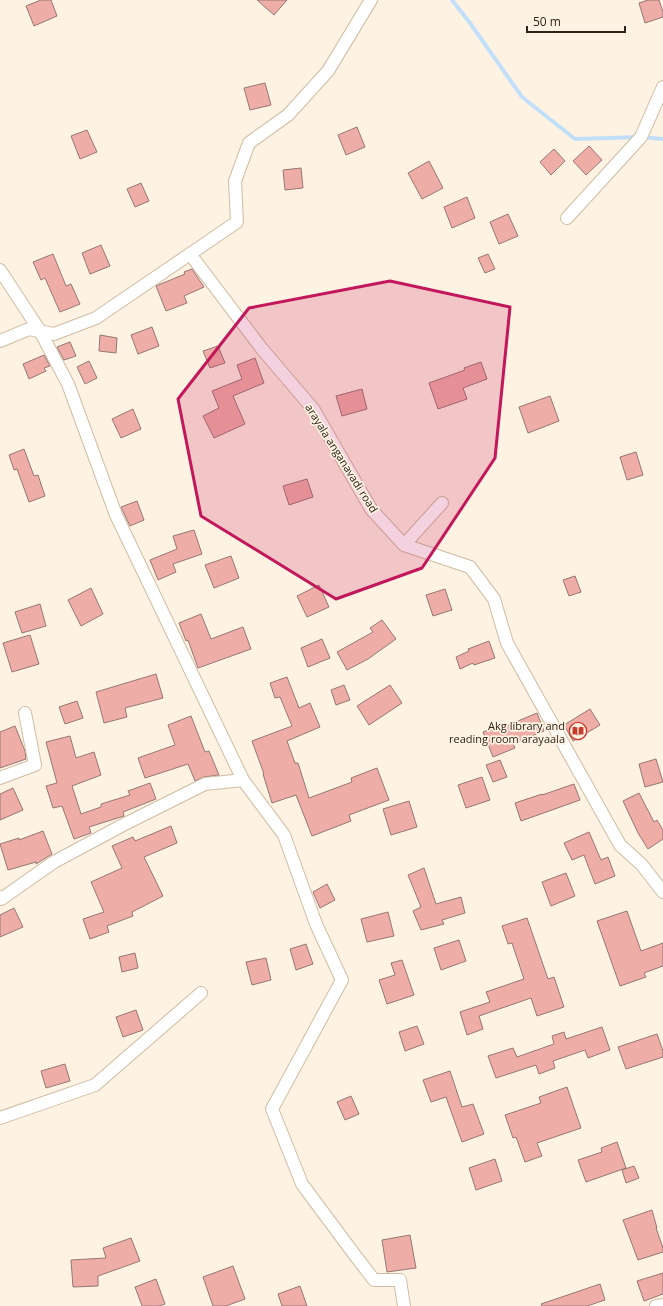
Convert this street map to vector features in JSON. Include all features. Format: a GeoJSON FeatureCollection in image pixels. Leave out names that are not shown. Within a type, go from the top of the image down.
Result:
{"type":"FeatureCollection","features":[{"type":"Feature","properties":{"kind":"street"},"geometry":{"type":"LineString","coordinates":[[0,340],[29,329],[54,334],[96,318],[237,222],[235,182],[249,143],[288,115],[328,70],[371,0]]}},
{"type":"Feature","properties":{"kind":"street"},"geometry":{"type":"LineString","coordinates":[[567,218],[641,138],[663,87]]}},
{"type":"Feature","properties":{"kind":"street","name":"arayala anganavadi road"},"geometry":{"type":"LineString","coordinates":[[190,254],[262,349],[314,410],[372,509],[404,545]]}},
{"type":"Feature","properties":{"kind":"street"},"geometry":{"type":"LineString","coordinates":[[0,270],[40,331],[68,384],[116,515],[243,780],[284,835],[316,924],[342,980],[272,1108],[302,1184],[374,1280],[400,1280],[404,1306]]}},
{"type":"Feature","properties":{"kind":"street"},"geometry":{"type":"LineString","coordinates":[[442,503],[404,545],[470,566],[494,599],[507,643],[620,845],[642,865],[663,892]]}},
{"type":"Feature","properties":{"kind":"street"},"geometry":{"type":"LineString","coordinates":[[0,778],[35,765],[25,713]]}},
{"type":"Feature","properties":{"kind":"street"},"geometry":{"type":"LineString","coordinates":[[0,898],[54,862],[123,824],[205,784],[243,780]]}},
{"type":"Feature","properties":{"kind":"street"},"geometry":{"type":"LineString","coordinates":[[0,1118],[95,1085],[201,993]]}},
{"type":"Feature","properties":{"kind":"street"},"geometry":{"type":"LineString","coordinates":[[656,1306],[663,1305]]}},
{"type":"Feature","properties":{"kind":"highlighted area"},"geometry":{"type":"Polygon","coordinates":[[[390,281],[510,307],[495,458],[422,568],[336,599],[201,516],[178,399],[249,308],[390,281]]]}},
{"type":"Feature","properties":{"kind":"building"},"geometry":{"type":"Polygon","coordinates":[[[41,0],[51,0],[57,16],[34,26],[26,6],[41,0]]]}},
{"type":"Feature","properties":{"kind":"building"},"geometry":{"type":"Polygon","coordinates":[[[257,0],[287,0],[274,15],[257,0]]]}},
{"type":"Feature","properties":{"kind":"building"},"geometry":{"type":"Polygon","coordinates":[[[648,0],[659,0],[663,17],[645,23],[639,3],[648,0]]]}},
{"type":"Feature","properties":{"kind":"building"},"geometry":{"type":"Polygon","coordinates":[[[265,83],[271,105],[250,110],[244,88],[265,83]]]}},
{"type":"Feature","properties":{"kind":"building"},"geometry":{"type":"Polygon","coordinates":[[[357,127],[365,147],[346,155],[338,135],[357,127]]]}},
{"type":"Feature","properties":{"kind":"building"},"geometry":{"type":"Polygon","coordinates":[[[87,130],[97,152],[80,159],[71,136],[87,130]]]}},
{"type":"Feature","properties":{"kind":"building"},"geometry":{"type":"Polygon","coordinates":[[[589,146],[602,160],[586,175],[573,161],[589,146]]]}},
{"type":"Feature","properties":{"kind":"building"},"geometry":{"type":"Polygon","coordinates":[[[554,149],[565,161],[551,175],[540,162],[554,149]]]}},
{"type":"Feature","properties":{"kind":"building"},"geometry":{"type":"Polygon","coordinates":[[[429,161],[443,188],[422,199],[408,173],[429,161]]]}},
{"type":"Feature","properties":{"kind":"building"},"geometry":{"type":"Polygon","coordinates":[[[301,168],[303,188],[285,190],[283,170],[301,168]]]}},
{"type":"Feature","properties":{"kind":"building"},"geometry":{"type":"Polygon","coordinates":[[[141,183],[149,201],[135,207],[127,189],[141,183]]]}},
{"type":"Feature","properties":{"kind":"building"},"geometry":{"type":"Polygon","coordinates":[[[467,197],[475,218],[452,228],[444,207],[467,197]]]}},
{"type":"Feature","properties":{"kind":"building"},"geometry":{"type":"Polygon","coordinates":[[[508,214],[518,236],[499,244],[490,222],[508,214]]]}},
{"type":"Feature","properties":{"kind":"building"},"geometry":{"type":"Polygon","coordinates":[[[101,245],[110,266],[90,274],[82,253],[101,245]]]}},
{"type":"Feature","properties":{"kind":"building"},"geometry":{"type":"Polygon","coordinates":[[[53,254],[66,286],[71,284],[80,304],[60,312],[45,278],[41,280],[33,262],[53,254]]]}},
{"type":"Feature","properties":{"kind":"building"},"geometry":{"type":"Polygon","coordinates":[[[488,254],[495,269],[485,273],[478,258],[488,254]]]}},
{"type":"Feature","properties":{"kind":"building"},"geometry":{"type":"Polygon","coordinates":[[[192,269],[204,287],[184,296],[187,303],[166,311],[156,286],[185,274],[184,272],[192,269]]]}},
{"type":"Feature","properties":{"kind":"building"},"geometry":{"type":"Polygon","coordinates":[[[152,327],[159,346],[138,354],[131,335],[152,327]]]}},
{"type":"Feature","properties":{"kind":"building"},"geometry":{"type":"Polygon","coordinates":[[[100,335],[117,338],[116,353],[99,351],[100,335]]]}},
{"type":"Feature","properties":{"kind":"building"},"geometry":{"type":"Polygon","coordinates":[[[70,342],[76,356],[64,360],[57,347],[70,342]]]}},
{"type":"Feature","properties":{"kind":"building"},"geometry":{"type":"Polygon","coordinates":[[[218,346],[225,363],[210,368],[203,351],[218,346]]]}},
{"type":"Feature","properties":{"kind":"building"},"geometry":{"type":"Polygon","coordinates":[[[44,355],[50,366],[44,368],[46,371],[29,379],[23,364],[44,355]]]}},
{"type":"Feature","properties":{"kind":"building"},"geometry":{"type":"Polygon","coordinates":[[[255,358],[264,383],[233,396],[245,424],[214,438],[203,416],[219,408],[212,391],[242,379],[237,365],[255,358]]]}},
{"type":"Feature","properties":{"kind":"building"},"geometry":{"type":"Polygon","coordinates":[[[89,361],[97,378],[85,384],[77,367],[89,361]]]}},
{"type":"Feature","properties":{"kind":"building"},"geometry":{"type":"Polygon","coordinates":[[[481,362],[487,379],[463,388],[467,399],[438,409],[429,383],[465,370],[464,368],[481,362]]]}},
{"type":"Feature","properties":{"kind":"building"},"geometry":{"type":"Polygon","coordinates":[[[362,389],[367,409],[342,416],[336,396],[362,389]]]}},
{"type":"Feature","properties":{"kind":"building"},"geometry":{"type":"Polygon","coordinates":[[[550,396],[559,421],[528,433],[519,407],[550,396]]]}},
{"type":"Feature","properties":{"kind":"building"},"geometry":{"type":"Polygon","coordinates":[[[133,409],[141,429],[121,438],[112,419],[133,409]]]}},
{"type":"Feature","properties":{"kind":"building"},"geometry":{"type":"Polygon","coordinates":[[[24,449],[34,476],[38,475],[45,496],[29,502],[17,469],[14,470],[9,455],[24,449]]]}},
{"type":"Feature","properties":{"kind":"building"},"geometry":{"type":"Polygon","coordinates":[[[636,452],[643,475],[627,480],[620,457],[636,452]]]}},
{"type":"Feature","properties":{"kind":"building"},"geometry":{"type":"Polygon","coordinates":[[[307,479],[313,497],[289,505],[283,486],[307,479]]]}},
{"type":"Feature","properties":{"kind":"building"},"geometry":{"type":"Polygon","coordinates":[[[137,501],[144,520],[130,526],[121,507],[137,501]]]}},
{"type":"Feature","properties":{"kind":"building"},"geometry":{"type":"Polygon","coordinates":[[[194,530],[202,554],[173,564],[176,572],[158,580],[150,560],[177,549],[173,536],[194,530]]]}},
{"type":"Feature","properties":{"kind":"building"},"geometry":{"type":"Polygon","coordinates":[[[231,556],[239,578],[214,588],[205,565],[231,556]]]}},
{"type":"Feature","properties":{"kind":"building"},"geometry":{"type":"Polygon","coordinates":[[[575,576],[581,592],[569,596],[563,580],[575,576]]]}},
{"type":"Feature","properties":{"kind":"building"},"geometry":{"type":"Polygon","coordinates":[[[319,585],[329,607],[307,617],[297,596],[319,585]]]}},
{"type":"Feature","properties":{"kind":"building"},"geometry":{"type":"Polygon","coordinates":[[[91,588],[103,614],[81,626],[68,600],[91,588]]]}},
{"type":"Feature","properties":{"kind":"building"},"geometry":{"type":"Polygon","coordinates":[[[445,589],[452,610],[433,616],[426,595],[445,589]]]}},
{"type":"Feature","properties":{"kind":"building"},"geometry":{"type":"Polygon","coordinates":[[[40,604],[46,626],[22,633],[15,612],[40,604]]]}},
{"type":"Feature","properties":{"kind":"building"},"geometry":{"type":"Polygon","coordinates":[[[201,614],[211,639],[243,627],[251,649],[198,668],[188,640],[186,641],[179,623],[201,614]]]}},
{"type":"Feature","properties":{"kind":"building"},"geometry":{"type":"Polygon","coordinates":[[[382,620],[396,639],[368,659],[347,670],[337,652],[373,632],[370,628],[382,620]]]}},
{"type":"Feature","properties":{"kind":"building"},"geometry":{"type":"Polygon","coordinates":[[[30,635],[39,664],[12,672],[3,643],[30,635]]]}},
{"type":"Feature","properties":{"kind":"building"},"geometry":{"type":"Polygon","coordinates":[[[322,639],[330,658],[308,667],[301,648],[322,639]]]}},
{"type":"Feature","properties":{"kind":"building"},"geometry":{"type":"Polygon","coordinates":[[[489,641],[495,658],[474,665],[473,663],[460,669],[456,657],[469,651],[468,649],[489,641]]]}},
{"type":"Feature","properties":{"kind":"building"},"geometry":{"type":"Polygon","coordinates":[[[156,674],[163,698],[125,708],[127,717],[104,723],[96,692],[156,674]]]}},
{"type":"Feature","properties":{"kind":"building"},"geometry":{"type":"Polygon","coordinates":[[[287,677],[299,708],[310,703],[320,727],[287,741],[295,763],[298,763],[309,798],[352,782],[351,778],[377,768],[389,800],[349,815],[351,821],[312,836],[296,795],[272,803],[264,774],[252,741],[292,726],[280,697],[275,698],[270,683],[287,677]]]}},
{"type":"Feature","properties":{"kind":"building"},"geometry":{"type":"Polygon","coordinates":[[[344,685],[350,700],[336,705],[331,690],[344,685]]]}},
{"type":"Feature","properties":{"kind":"building"},"geometry":{"type":"Polygon","coordinates":[[[390,685],[402,703],[369,725],[357,706],[390,685]]]}},
{"type":"Feature","properties":{"kind":"building"},"geometry":{"type":"Polygon","coordinates":[[[77,701],[83,718],[65,724],[59,707],[77,701]]]}},
{"type":"Feature","properties":{"kind":"building"},"geometry":{"type":"Polygon","coordinates":[[[590,709],[600,725],[573,741],[564,725],[590,709]]]}},
{"type":"Feature","properties":{"kind":"building"},"geometry":{"type":"Polygon","coordinates":[[[537,713],[544,731],[513,744],[515,748],[493,757],[483,732],[505,723],[506,726],[537,713]]]}},
{"type":"Feature","properties":{"kind":"building"},"geometry":{"type":"Polygon","coordinates":[[[191,716],[205,752],[209,751],[219,775],[204,777],[195,781],[188,764],[145,778],[138,758],[175,745],[168,725],[191,716]]]}},
{"type":"Feature","properties":{"kind":"building"},"geometry":{"type":"Polygon","coordinates":[[[15,726],[25,751],[26,759],[0,768],[0,732],[15,726]]]}},
{"type":"Feature","properties":{"kind":"building"},"geometry":{"type":"Polygon","coordinates":[[[70,736],[76,758],[94,752],[101,775],[72,786],[81,814],[101,807],[101,804],[130,795],[128,791],[150,783],[156,799],[123,812],[124,816],[89,827],[91,833],[74,839],[62,806],[53,808],[46,786],[57,783],[46,742],[70,736]]]}},
{"type":"Feature","properties":{"kind":"building"},"geometry":{"type":"Polygon","coordinates":[[[656,759],[663,782],[645,787],[639,764],[656,759]]]}},
{"type":"Feature","properties":{"kind":"building"},"geometry":{"type":"Polygon","coordinates":[[[500,760],[507,777],[493,782],[486,765],[500,760]]]}},
{"type":"Feature","properties":{"kind":"building"},"geometry":{"type":"Polygon","coordinates":[[[482,777],[490,800],[466,808],[458,785],[482,777]]]}},
{"type":"Feature","properties":{"kind":"building"},"geometry":{"type":"Polygon","coordinates":[[[574,784],[580,800],[521,821],[515,803],[574,784]]]}},
{"type":"Feature","properties":{"kind":"building"},"geometry":{"type":"Polygon","coordinates":[[[13,788],[23,810],[0,820],[0,794],[13,788]]]}},
{"type":"Feature","properties":{"kind":"building"},"geometry":{"type":"Polygon","coordinates":[[[639,793],[654,822],[657,820],[663,830],[663,839],[648,849],[638,833],[623,801],[639,793]]]}},
{"type":"Feature","properties":{"kind":"building"},"geometry":{"type":"Polygon","coordinates":[[[409,801],[417,827],[391,835],[383,809],[409,801]]]}},
{"type":"Feature","properties":{"kind":"building"},"geometry":{"type":"Polygon","coordinates":[[[171,826],[177,843],[144,857],[163,896],[132,912],[133,916],[107,926],[109,932],[90,939],[83,919],[104,912],[91,882],[122,868],[112,846],[133,837],[135,841],[171,826]]]}},
{"type":"Feature","properties":{"kind":"building"},"geometry":{"type":"Polygon","coordinates":[[[43,831],[52,854],[36,864],[36,862],[8,870],[0,844],[19,838],[19,840],[43,831]]]}},
{"type":"Feature","properties":{"kind":"building"},"geometry":{"type":"Polygon","coordinates":[[[589,832],[601,860],[608,857],[615,876],[595,884],[584,855],[572,860],[564,843],[589,832]]]}},
{"type":"Feature","properties":{"kind":"building"},"geometry":{"type":"Polygon","coordinates":[[[424,868],[436,904],[461,897],[465,913],[442,920],[444,924],[421,930],[413,911],[421,907],[408,875],[424,868]]]}},
{"type":"Feature","properties":{"kind":"building"},"geometry":{"type":"Polygon","coordinates":[[[566,873],[575,896],[551,906],[542,882],[566,873]]]}},
{"type":"Feature","properties":{"kind":"building"},"geometry":{"type":"Polygon","coordinates":[[[327,884],[335,900],[320,908],[313,892],[327,884]]]}},
{"type":"Feature","properties":{"kind":"building"},"geometry":{"type":"Polygon","coordinates":[[[14,908],[23,927],[0,937],[0,915],[14,908]]]}},
{"type":"Feature","properties":{"kind":"building"},"geometry":{"type":"Polygon","coordinates":[[[627,911],[641,951],[663,943],[663,966],[644,973],[646,977],[620,986],[597,921],[627,911]]]}},
{"type":"Feature","properties":{"kind":"building"},"geometry":{"type":"Polygon","coordinates":[[[388,912],[394,936],[367,942],[361,919],[388,912]]]}},
{"type":"Feature","properties":{"kind":"building"},"geometry":{"type":"Polygon","coordinates":[[[527,918],[548,979],[554,977],[564,1007],[537,1016],[531,998],[479,1016],[483,1029],[467,1035],[460,1012],[490,1002],[486,992],[524,979],[512,943],[508,944],[502,926],[527,918]]]}},
{"type":"Feature","properties":{"kind":"building"},"geometry":{"type":"Polygon","coordinates":[[[459,940],[466,961],[441,970],[434,948],[459,940]]]}},
{"type":"Feature","properties":{"kind":"building"},"geometry":{"type":"Polygon","coordinates":[[[306,944],[313,964],[296,970],[290,949],[306,944]]]}},
{"type":"Feature","properties":{"kind":"building"},"geometry":{"type":"Polygon","coordinates":[[[135,953],[138,968],[122,972],[119,957],[135,953]]]}},
{"type":"Feature","properties":{"kind":"building"},"geometry":{"type":"Polygon","coordinates":[[[266,958],[271,980],[252,985],[246,962],[266,958]]]}},
{"type":"Feature","properties":{"kind":"building"},"geometry":{"type":"Polygon","coordinates":[[[402,960],[414,995],[387,1004],[379,980],[395,975],[391,963],[402,960]]]}},
{"type":"Feature","properties":{"kind":"building"},"geometry":{"type":"Polygon","coordinates":[[[136,1010],[143,1030],[123,1037],[116,1017],[136,1010]]]}},
{"type":"Feature","properties":{"kind":"building"},"geometry":{"type":"Polygon","coordinates":[[[417,1026],[424,1044],[405,1051],[399,1032],[417,1026]]]}},
{"type":"Feature","properties":{"kind":"building"},"geometry":{"type":"Polygon","coordinates":[[[602,1027],[610,1050],[588,1058],[585,1050],[553,1061],[555,1068],[539,1074],[536,1065],[496,1078],[488,1056],[513,1048],[517,1057],[554,1044],[552,1036],[564,1032],[566,1039],[602,1027]]]}},
{"type":"Feature","properties":{"kind":"building"},"geometry":{"type":"Polygon","coordinates":[[[657,1034],[663,1051],[663,1057],[626,1069],[618,1047],[657,1034]]]}},
{"type":"Feature","properties":{"kind":"building"},"geometry":{"type":"Polygon","coordinates":[[[65,1064],[70,1081],[46,1088],[41,1071],[65,1064]]]}},
{"type":"Feature","properties":{"kind":"building"},"geometry":{"type":"Polygon","coordinates":[[[450,1071],[462,1107],[473,1104],[484,1134],[462,1142],[446,1097],[431,1102],[423,1080],[450,1071]]]}},
{"type":"Feature","properties":{"kind":"building"},"geometry":{"type":"Polygon","coordinates":[[[567,1087],[581,1128],[537,1143],[542,1156],[525,1162],[516,1137],[513,1138],[505,1115],[541,1103],[539,1097],[567,1087]]]}},
{"type":"Feature","properties":{"kind":"building"},"geometry":{"type":"Polygon","coordinates":[[[351,1096],[359,1114],[345,1120],[337,1102],[351,1096]]]}},
{"type":"Feature","properties":{"kind":"building"},"geometry":{"type":"Polygon","coordinates":[[[617,1142],[626,1168],[586,1182],[578,1160],[602,1152],[601,1148],[617,1142]]]}},
{"type":"Feature","properties":{"kind":"building"},"geometry":{"type":"Polygon","coordinates":[[[495,1159],[502,1181],[476,1190],[469,1168],[495,1159]]]}},
{"type":"Feature","properties":{"kind":"building"},"geometry":{"type":"Polygon","coordinates":[[[634,1166],[639,1178],[626,1183],[622,1170],[634,1166]]]}},
{"type":"Feature","properties":{"kind":"building"},"geometry":{"type":"Polygon","coordinates":[[[652,1210],[663,1252],[638,1260],[623,1220],[652,1210]]]}},
{"type":"Feature","properties":{"kind":"building"},"geometry":{"type":"Polygon","coordinates":[[[410,1235],[416,1268],[387,1272],[382,1240],[410,1235]]]}},
{"type":"Feature","properties":{"kind":"building"},"geometry":{"type":"Polygon","coordinates":[[[131,1238],[140,1261],[98,1276],[98,1286],[73,1287],[71,1260],[106,1258],[103,1248],[131,1238]]]}},
{"type":"Feature","properties":{"kind":"building"},"geometry":{"type":"Polygon","coordinates":[[[233,1266],[245,1299],[226,1306],[213,1306],[203,1277],[233,1266]]]}},
{"type":"Feature","properties":{"kind":"building"},"geometry":{"type":"Polygon","coordinates":[[[663,1273],[663,1294],[644,1301],[637,1281],[663,1273]]]}},
{"type":"Feature","properties":{"kind":"building"},"geometry":{"type":"Polygon","coordinates":[[[156,1279],[165,1304],[159,1306],[142,1306],[135,1287],[156,1279]]]}},
{"type":"Feature","properties":{"kind":"building"},"geometry":{"type":"Polygon","coordinates":[[[600,1284],[605,1300],[587,1306],[542,1306],[541,1304],[600,1284]]]}},
{"type":"Feature","properties":{"kind":"building"},"geometry":{"type":"Polygon","coordinates":[[[300,1286],[307,1306],[282,1306],[278,1294],[300,1286]]]}},
{"type":"Feature","properties":{"kind":"waterway"},"geometry":{"type":"LineString","coordinates":[[452,0],[522,97],[575,139],[641,137],[663,139]]}},
{"type":"Feature","properties":{"kind":"place","name":"Akg library and reading room arayaala"},"geometry":{"type":"Point","coordinates":[578,731]}}]}
